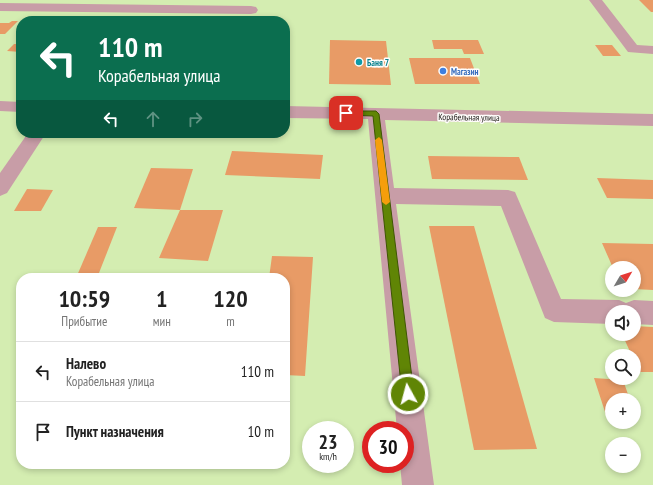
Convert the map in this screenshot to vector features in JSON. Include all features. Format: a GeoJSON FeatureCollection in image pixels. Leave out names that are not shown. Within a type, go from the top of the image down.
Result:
{"type":"FeatureCollection","features":[{"type":"Feature","properties":{"kind":"street"},"geometry":{"type":"LineString","coordinates":[[595,0],[633,49],[653,50]]}},
{"type":"Feature","properties":{"kind":"street"},"geometry":{"type":"LineString","coordinates":[[0,7],[252,10]]}},
{"type":"Feature","properties":{"kind":"street"},"geometry":{"type":"LineString","coordinates":[[0,106],[16,107]]}},
{"type":"Feature","properties":{"kind":"street","name":"Корабельная улица"},"geometry":{"type":"LineString","coordinates":[[290,112],[653,120]]}},
{"type":"Feature","properties":{"kind":"street"},"geometry":{"type":"LineString","coordinates":[[376,114],[418,485]]}},
{"type":"Feature","properties":{"kind":"street"},"geometry":{"type":"LineString","coordinates":[[0,188],[34,138]]}},
{"type":"Feature","properties":{"kind":"street"},"geometry":{"type":"LineString","coordinates":[[385,196],[508,198],[554,310],[605,312]]}},
{"type":"Feature","properties":{"kind":"street"},"geometry":{"type":"LineString","coordinates":[[641,312],[653,313]]}},
{"type":"Feature","properties":{"kind":"green space"},"geometry":{"type":"Polygon","coordinates":[[[0,0],[653,0],[653,485],[0,485],[0,0]]]}},
{"type":"Feature","properties":{"kind":"building"},"geometry":{"type":"Polygon","coordinates":[[[639,0],[653,0],[653,12],[651,12],[639,0]]]}},
{"type":"Feature","properties":{"kind":"building"},"geometry":{"type":"Polygon","coordinates":[[[16,21],[16,23],[5,34],[0,34],[0,23],[16,21]]]}},
{"type":"Feature","properties":{"kind":"building","name":"Баня 7"},"geometry":{"type":"Polygon","coordinates":[[[330,40],[386,41],[391,85],[329,84],[330,40]]]}},
{"type":"Feature","properties":{"kind":"building"},"geometry":{"type":"Polygon","coordinates":[[[432,40],[478,40],[484,54],[464,54],[462,49],[434,49],[432,40]]]}},
{"type":"Feature","properties":{"kind":"building"},"geometry":{"type":"Polygon","coordinates":[[[14,44],[16,44],[16,52],[7,51],[14,44]]]}},
{"type":"Feature","properties":{"kind":"building"},"geometry":{"type":"Polygon","coordinates":[[[595,45],[612,45],[621,56],[603,56],[595,45]]]}},
{"type":"Feature","properties":{"kind":"building","name":"Магазин"},"geometry":{"type":"Polygon","coordinates":[[[409,58],[470,58],[480,84],[415,84],[409,58]]]}},
{"type":"Feature","properties":{"kind":"building"},"geometry":{"type":"Polygon","coordinates":[[[232,151],[323,155],[320,179],[225,175],[232,151]]]}},
{"type":"Feature","properties":{"kind":"building"},"geometry":{"type":"Polygon","coordinates":[[[428,156],[519,157],[528,180],[432,179],[428,156]]]}},
{"type":"Feature","properties":{"kind":"building"},"geometry":{"type":"Polygon","coordinates":[[[151,168],[193,169],[180,210],[134,208],[151,168]]]}},
{"type":"Feature","properties":{"kind":"building"},"geometry":{"type":"Polygon","coordinates":[[[597,178],[653,180],[653,199],[607,198],[597,178]]]}},
{"type":"Feature","properties":{"kind":"building"},"geometry":{"type":"Polygon","coordinates":[[[27,189],[53,190],[41,211],[14,211],[27,189]]]}},
{"type":"Feature","properties":{"kind":"building"},"geometry":{"type":"Polygon","coordinates":[[[180,210],[223,210],[208,261],[159,258],[180,210]]]}},
{"type":"Feature","properties":{"kind":"building"},"geometry":{"type":"Polygon","coordinates":[[[429,226],[474,226],[537,449],[474,450],[429,226]]]}},
{"type":"Feature","properties":{"kind":"building"},"geometry":{"type":"Polygon","coordinates":[[[98,227],[117,227],[99,273],[78,273],[98,227]]]}},
{"type":"Feature","properties":{"kind":"building"},"geometry":{"type":"Polygon","coordinates":[[[602,243],[653,244],[653,290],[641,289],[641,261],[610,261],[602,243]]]}},
{"type":"Feature","properties":{"kind":"building"},"geometry":{"type":"Polygon","coordinates":[[[272,256],[313,257],[305,376],[290,375],[290,273],[270,273],[272,256]]]}},
{"type":"Feature","properties":{"kind":"building"},"geometry":{"type":"Polygon","coordinates":[[[641,326],[653,327],[653,372],[641,372],[641,349],[629,349],[625,341],[641,341],[641,326]]]}},
{"type":"Feature","properties":{"kind":"building"},"geometry":{"type":"Polygon","coordinates":[[[594,378],[605,379],[605,385],[625,385],[628,393],[605,393],[605,412],[594,378]]]}},
{"type":"Feature","properties":{"kind":"slow traffic"},"geometry":{"type":"LineString","coordinates":[[379,140],[386,202]]}},
{"type":"Feature","properties":{"kind":"place","name":"Баня 7"},"geometry":{"type":"Point","coordinates":[359,62]}},
{"type":"Feature","properties":{"kind":"place","name":"Магазин"},"geometry":{"type":"Point","coordinates":[443,71]}},
{"type":"Feature","properties":{"kind":"route"},"geometry":{"type":"LineString","coordinates":[[346,113],[376,114],[408,394]]}}]}
